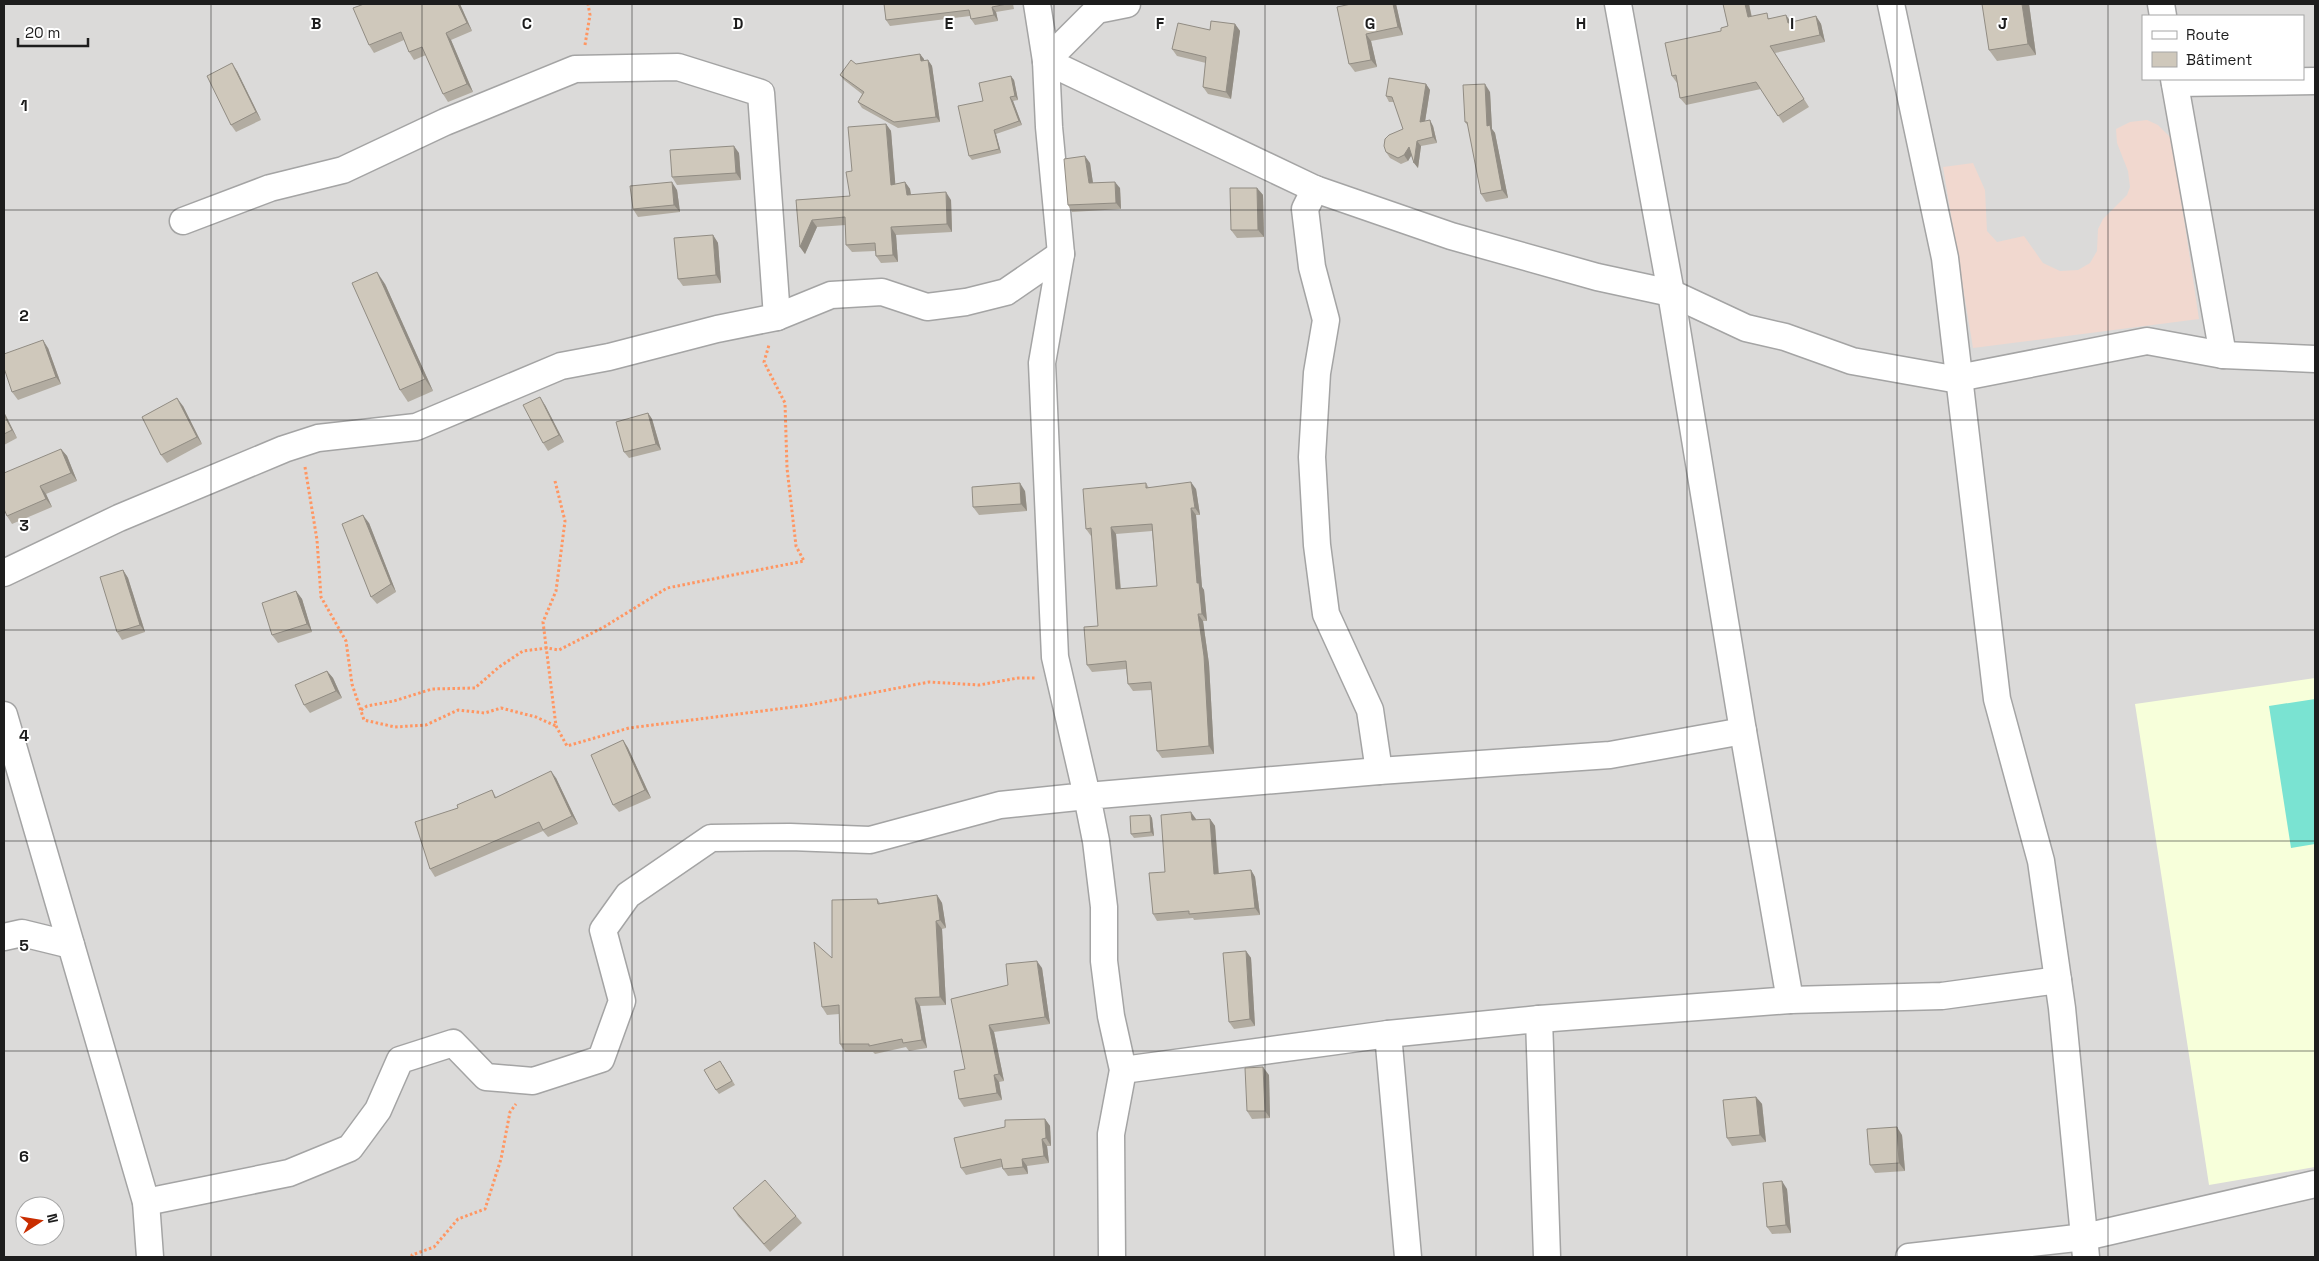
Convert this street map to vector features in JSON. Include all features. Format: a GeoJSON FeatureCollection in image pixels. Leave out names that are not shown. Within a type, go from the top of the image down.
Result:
{"type":"FeatureCollection","features":[{"type":"Feature","properties":{"kind":"street"},"geometry":{"type":"LineString","coordinates":[[1037,4],[1046,61],[1049,128],[1061,254],[1042,363],[1054,657],[1096,841],[1104,907],[1104,961],[1111,1016],[1122,1070],[1111,1134],[1112,1257]]}},
{"type":"Feature","properties":{"kind":"street"},"geometry":{"type":"LineString","coordinates":[[1046,61],[1096,10],[1127,4]]}},
{"type":"Feature","properties":{"kind":"street"},"geometry":{"type":"LineString","coordinates":[[1618,4],[1671,293],[1742,732],[1790,1000]]}},
{"type":"Feature","properties":{"kind":"street"},"geometry":{"type":"LineString","coordinates":[[1891,4],[1945,258],[1997,699],[2041,861],[2058,980],[2086,1247]]}},
{"type":"Feature","properties":{"kind":"street"},"geometry":{"type":"LineString","coordinates":[[1046,61],[1315,189],[1451,236],[1597,277],[1671,293],[1746,328],[1785,337],[1852,361],[1959,379],[2147,341],[2223,356],[2315,359]]}},
{"type":"Feature","properties":{"kind":"street"},"geometry":{"type":"LineString","coordinates":[[183,221],[270,188],[343,170],[445,122],[575,69],[678,67],[761,93],[777,318]]}},
{"type":"Feature","properties":{"kind":"street"},"geometry":{"type":"LineString","coordinates":[[2223,356],[2174,81],[2315,81]]}},
{"type":"Feature","properties":{"kind":"street"},"geometry":{"type":"LineString","coordinates":[[1315,189],[1305,209],[1312,267],[1326,320],[1317,373],[1312,457],[1317,545],[1326,614],[1370,710],[1379,771]]}},
{"type":"Feature","properties":{"kind":"street"},"geometry":{"type":"LineString","coordinates":[[4,573],[128,514],[284,449],[318,438],[416,427],[561,366],[609,357],[709,331],[777,318],[831,295],[882,292],[926,306],[966,302],[1006,292],[1061,254]]}},
{"type":"Feature","properties":{"kind":"street"},"geometry":{"type":"LineString","coordinates":[[4,715],[146,1202],[150,1257]]}},
{"type":"Feature","properties":{"kind":"street"},"geometry":{"type":"LineString","coordinates":[[146,1202],[289,1173],[350,1148],[378,1110],[400,1060],[452,1043],[486,1077],[533,1081],[602,1059],[622,1001],[603,930],[628,895],[711,838],[790,837],[870,840],[1000,805],[1379,771],[1610,755],[1742,732]]}},
{"type":"Feature","properties":{"kind":"street"},"geometry":{"type":"LineString","coordinates":[[4,937],[22,934],[71,945]]}},
{"type":"Feature","properties":{"kind":"street"},"geometry":{"type":"LineString","coordinates":[[1122,1070],[1388,1034],[1538,1019],[1790,1000],[1942,996],[2058,980]]}},
{"type":"Feature","properties":{"kind":"street"},"geometry":{"type":"LineString","coordinates":[[1538,1019],[1547,1257]]}},
{"type":"Feature","properties":{"kind":"street"},"geometry":{"type":"LineString","coordinates":[[1388,1034],[1408,1257]]}},
{"type":"Feature","properties":{"kind":"street"},"geometry":{"type":"LineString","coordinates":[[1908,1257],[2086,1247],[2315,1184]]}},
{"type":"Feature","properties":{"kind":"path"},"geometry":{"type":"LineString","coordinates":[[575,69],[587,40],[590,15],[588,4]]}},
{"type":"Feature","properties":{"kind":"path"},"geometry":{"type":"LineString","coordinates":[[361,710],[367,706],[394,701],[432,689],[476,688],[498,667],[524,652],[547,648],[559,650],[611,623],[667,588],[804,561],[796,546],[787,468],[785,403],[764,362],[777,318]]}},
{"type":"Feature","properties":{"kind":"path"},"geometry":{"type":"LineString","coordinates":[[318,438],[304,460],[317,540],[321,597],[346,640],[352,684],[364,720],[395,727],[426,725],[458,710],[485,713],[501,708],[536,717],[556,726]]}},
{"type":"Feature","properties":{"kind":"path"},"geometry":{"type":"LineString","coordinates":[[555,481],[565,522],[556,591],[544,622],[556,726],[567,746],[628,728],[809,705],[929,682],[979,685],[1018,678],[1060,678]]}},
{"type":"Feature","properties":{"kind":"path"},"geometry":{"type":"LineString","coordinates":[[412,1257],[412,1255],[434,1247],[458,1219],[485,1209],[501,1159],[510,1112],[533,1081]]}},
{"type":"Feature","properties":{"kind":"shaded area"},"geometry":{"type":"Polygon","coordinates":[[[4,4],[2315,4],[2315,1257],[4,1257],[4,4]]]}},
{"type":"Feature","properties":{"kind":"shaded area"},"geometry":{"type":"Polygon","coordinates":[[[2147,120],[2158,125],[2172,139],[2199,319],[1973,348],[1943,167],[1973,163],[1985,190],[1987,231],[1997,242],[2024,236],[2043,263],[2060,271],[2078,270],[2090,263],[2097,251],[2098,229],[2103,219],[2127,195],[2130,187],[2128,171],[2117,143],[2116,129],[2130,122],[2147,120]]]}},
{"type":"Feature","properties":{"kind":"shaded area"},"geometry":{"type":"Polygon","coordinates":[[[2315,678],[2315,1167],[2209,1185],[2135,704],[2315,678]]]}},
{"type":"Feature","properties":{"kind":"shaded area"},"geometry":{"type":"Polygon","coordinates":[[[2315,699],[2315,844],[2291,848],[2269,706],[2315,699]]]}},
{"type":"Feature","properties":{"kind":"building"},"geometry":{"type":"Polygon","coordinates":[[[364,4],[458,4],[467,23],[446,33],[467,84],[443,94],[422,47],[409,52],[401,32],[369,45],[353,8],[364,4]]]}},
{"type":"Feature","properties":{"kind":"building"},"geometry":{"type":"Polygon","coordinates":[[[884,4],[1007,4],[992,7],[994,15],[971,19],[969,10],[886,20],[884,4]]]}},
{"type":"Feature","properties":{"kind":"building"},"geometry":{"type":"Polygon","coordinates":[[[1351,4],[1393,4],[1398,27],[1366,34],[1371,60],[1349,64],[1337,7],[1351,4]]]}},
{"type":"Feature","properties":{"kind":"building"},"geometry":{"type":"Polygon","coordinates":[[[1723,4],[1745,4],[1748,17],[1767,13],[1768,19],[1786,15],[1788,23],[1816,16],[1820,35],[1770,46],[1804,99],[1778,116],[1756,82],[1680,98],[1676,75],[1672,76],[1665,43],[1721,31],[1721,28],[1728,26],[1723,4]]]}},
{"type":"Feature","properties":{"kind":"building"},"geometry":{"type":"Polygon","coordinates":[[[1982,4],[2022,4],[2028,44],[1989,50],[1982,4]]]}},
{"type":"Feature","properties":{"kind":"building"},"geometry":{"type":"Polygon","coordinates":[[[1211,21],[1235,24],[1226,92],[1203,87],[1206,57],[1172,49],[1178,23],[1210,30],[1211,21]]]}},
{"type":"Feature","properties":{"kind":"building"},"geometry":{"type":"Polygon","coordinates":[[[920,54],[921,61],[928,60],[936,117],[894,122],[858,102],[864,92],[840,75],[851,60],[856,64],[920,54]]]}},
{"type":"Feature","properties":{"kind":"building"},"geometry":{"type":"Polygon","coordinates":[[[232,63],[256,112],[231,125],[207,76],[232,63]]]}},
{"type":"Feature","properties":{"kind":"building"},"geometry":{"type":"Polygon","coordinates":[[[1011,76],[1015,96],[1010,97],[1019,121],[994,130],[999,149],[969,156],[958,106],[983,101],[979,83],[1011,76]]]}},
{"type":"Feature","properties":{"kind":"building"},"geometry":{"type":"Polygon","coordinates":[[[1389,78],[1426,84],[1420,122],[1430,120],[1433,137],[1417,141],[1414,163],[1409,147],[1404,155],[1398,158],[1386,152],[1384,146],[1385,139],[1389,135],[1403,129],[1392,97],[1386,96],[1389,78]]]}},
{"type":"Feature","properties":{"kind":"building"},"geometry":{"type":"Polygon","coordinates":[[[1485,84],[1487,126],[1490,125],[1502,190],[1481,194],[1467,122],[1465,122],[1463,85],[1485,84]]]}},
{"type":"Feature","properties":{"kind":"building"},"geometry":{"type":"Polygon","coordinates":[[[886,124],[891,185],[905,182],[907,195],[946,192],[947,224],[891,227],[893,255],[876,256],[875,243],[846,245],[845,217],[812,220],[800,247],[796,200],[850,196],[846,172],[852,171],[848,127],[886,124]]]}},
{"type":"Feature","properties":{"kind":"building"},"geometry":{"type":"Polygon","coordinates":[[[734,146],[736,173],[672,177],[670,150],[734,146]]]}},
{"type":"Feature","properties":{"kind":"building"},"geometry":{"type":"Polygon","coordinates":[[[1085,156],[1089,183],[1115,182],[1116,203],[1068,205],[1064,159],[1085,156]]]}},
{"type":"Feature","properties":{"kind":"building"},"geometry":{"type":"Polygon","coordinates":[[[672,182],[674,205],[633,209],[630,186],[672,182]]]}},
{"type":"Feature","properties":{"kind":"building"},"geometry":{"type":"Polygon","coordinates":[[[1230,188],[1257,188],[1258,230],[1231,230],[1230,188]]]}},
{"type":"Feature","properties":{"kind":"building"},"geometry":{"type":"Polygon","coordinates":[[[713,235],[716,275],[678,279],[674,238],[713,235]]]}},
{"type":"Feature","properties":{"kind":"building"},"geometry":{"type":"Polygon","coordinates":[[[377,272],[425,379],[400,390],[352,283],[377,272]]]}},
{"type":"Feature","properties":{"kind":"building"},"geometry":{"type":"Polygon","coordinates":[[[43,340],[56,377],[12,392],[4,368],[4,354],[43,340]]]}},
{"type":"Feature","properties":{"kind":"building"},"geometry":{"type":"Polygon","coordinates":[[[540,397],[559,435],[543,443],[523,405],[540,397]]]}},
{"type":"Feature","properties":{"kind":"building"},"geometry":{"type":"Polygon","coordinates":[[[177,398],[197,437],[161,455],[142,417],[177,398]]]}},
{"type":"Feature","properties":{"kind":"building"},"geometry":{"type":"Polygon","coordinates":[[[648,413],[656,444],[624,452],[616,422],[648,413]]]}},
{"type":"Feature","properties":{"kind":"building"},"geometry":{"type":"Polygon","coordinates":[[[4,415],[12,430],[4,434],[4,415]]]}},
{"type":"Feature","properties":{"kind":"building"},"geometry":{"type":"Polygon","coordinates":[[[61,449],[71,473],[40,486],[46,499],[7,516],[4,509],[4,473],[61,449]]]}},
{"type":"Feature","properties":{"kind":"building"},"geometry":{"type":"Polygon","coordinates":[[[1191,482],[1195,508],[1191,508],[1197,583],[1199,583],[1202,614],[1198,614],[1204,656],[1209,746],[1157,751],[1151,682],[1128,684],[1126,661],[1087,665],[1084,627],[1098,626],[1091,528],[1086,529],[1083,489],[1146,483],[1146,488],[1191,482]],[[1152,524],[1111,527],[1116,589],[1157,586],[1152,524]]]}},
{"type":"Feature","properties":{"kind":"building"},"geometry":{"type":"Polygon","coordinates":[[[1020,483],[1021,504],[973,507],[972,487],[1020,483]]]}},
{"type":"Feature","properties":{"kind":"building"},"geometry":{"type":"Polygon","coordinates":[[[363,515],[391,584],[371,597],[342,524],[363,515]]]}},
{"type":"Feature","properties":{"kind":"building"},"geometry":{"type":"Polygon","coordinates":[[[123,570],[140,625],[117,632],[100,577],[123,570]]]}},
{"type":"Feature","properties":{"kind":"building"},"geometry":{"type":"Polygon","coordinates":[[[296,591],[307,624],[272,635],[262,603],[296,591]]]}},
{"type":"Feature","properties":{"kind":"building"},"geometry":{"type":"Polygon","coordinates":[[[327,671],[336,691],[304,705],[295,685],[327,671]]]}},
{"type":"Feature","properties":{"kind":"building"},"geometry":{"type":"Polygon","coordinates":[[[623,740],[645,790],[613,805],[591,755],[623,740]]]}},
{"type":"Feature","properties":{"kind":"building"},"geometry":{"type":"Polygon","coordinates":[[[551,771],[572,816],[543,830],[539,822],[430,869],[415,822],[458,808],[457,805],[492,790],[495,798],[551,771]]]}},
{"type":"Feature","properties":{"kind":"building"},"geometry":{"type":"Polygon","coordinates":[[[1191,812],[1192,820],[1210,819],[1214,874],[1251,870],[1255,908],[1189,914],[1189,911],[1153,914],[1149,873],[1165,872],[1161,815],[1191,812]]]}},
{"type":"Feature","properties":{"kind":"building"},"geometry":{"type":"Polygon","coordinates":[[[1150,815],[1151,832],[1131,834],[1130,816],[1150,815]]]}},
{"type":"Feature","properties":{"kind":"building"},"geometry":{"type":"Polygon","coordinates":[[[937,895],[940,920],[936,921],[940,997],[915,998],[922,1040],[903,1043],[902,1039],[869,1046],[869,1044],[840,1044],[839,1005],[822,1007],[814,942],[832,958],[832,900],[877,899],[878,904],[937,895]]]}},
{"type":"Feature","properties":{"kind":"building"},"geometry":{"type":"Polygon","coordinates":[[[1246,951],[1250,1019],[1229,1022],[1223,953],[1246,951]]]}},
{"type":"Feature","properties":{"kind":"building"},"geometry":{"type":"Polygon","coordinates":[[[1037,961],[1045,1017],[989,1025],[999,1074],[994,1075],[997,1093],[959,1099],[954,1071],[965,1069],[951,999],[1008,985],[1006,964],[1037,961]]]}},
{"type":"Feature","properties":{"kind":"building"},"geometry":{"type":"Polygon","coordinates":[[[720,1061],[732,1081],[716,1090],[704,1070],[720,1061]]]}},
{"type":"Feature","properties":{"kind":"building"},"geometry":{"type":"Polygon","coordinates":[[[1263,1067],[1265,1111],[1247,1111],[1245,1068],[1263,1067]]]}},
{"type":"Feature","properties":{"kind":"building"},"geometry":{"type":"Polygon","coordinates":[[[1756,1097],[1760,1135],[1727,1138],[1723,1100],[1756,1097]]]}},
{"type":"Feature","properties":{"kind":"building"},"geometry":{"type":"Polygon","coordinates":[[[1045,1119],[1046,1138],[1042,1139],[1044,1156],[1022,1159],[1023,1167],[1003,1169],[1001,1159],[961,1168],[954,1138],[1005,1127],[1005,1120],[1045,1119]]]}},
{"type":"Feature","properties":{"kind":"building"},"geometry":{"type":"Polygon","coordinates":[[[1897,1127],[1899,1163],[1870,1165],[1867,1129],[1897,1127]]]}},
{"type":"Feature","properties":{"kind":"building"},"geometry":{"type":"Polygon","coordinates":[[[765,1180],[796,1216],[764,1244],[733,1208],[765,1180]]]}},
{"type":"Feature","properties":{"kind":"building"},"geometry":{"type":"Polygon","coordinates":[[[1782,1181],[1786,1225],[1767,1227],[1763,1183],[1782,1181]]]}}]}
